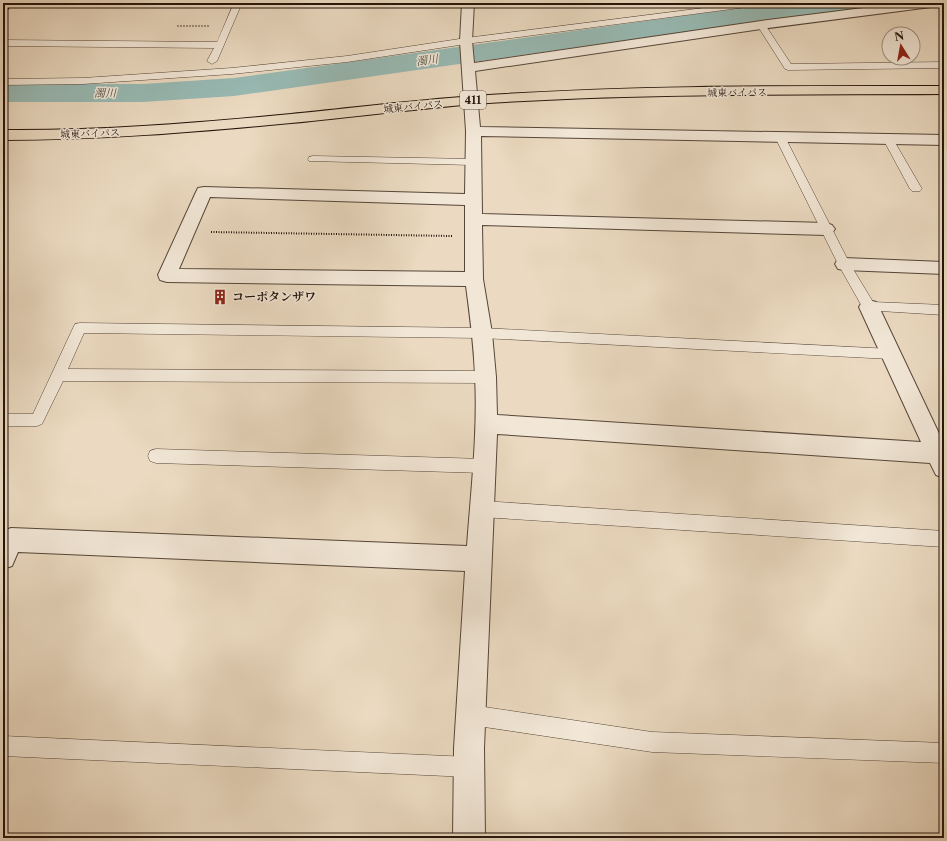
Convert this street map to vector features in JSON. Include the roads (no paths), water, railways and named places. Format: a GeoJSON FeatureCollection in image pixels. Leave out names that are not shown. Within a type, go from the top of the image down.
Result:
{"type":"FeatureCollection","features":[{"type":"Feature","properties":{"kind":"highway","name":"城東バイパス"},"geometry":{"type":"LineString","coordinates":[[3,135],[131,132],[261,122],[471,95],[530,85],[630,82],[944,78]]}},
{"type":"Feature","properties":{"kind":"highway","name":"城東バイパス"},"geometry":{"type":"LineString","coordinates":[[3,123],[134,120],[471,95],[534,96],[640,92],[944,90]]}},
{"type":"Feature","properties":{"kind":"street"},"geometry":{"type":"LineString","coordinates":[[3,7],[7,3]]}},
{"type":"Feature","properties":{"kind":"street"},"geometry":{"type":"LineString","coordinates":[[468,3],[466,41],[473,131],[474,279],[482,333],[486,377],[486,424],[469,767],[469,838]]}},
{"type":"Feature","properties":{"kind":"street"},"geometry":{"type":"LineString","coordinates":[[469,68],[761,25],[931,3]]}},
{"type":"Feature","properties":{"kind":"street"},"geometry":{"type":"LineString","coordinates":[[473,131],[944,140]]}},
{"type":"Feature","properties":{"kind":"street"},"geometry":{"type":"LineString","coordinates":[[474,279],[166,275],[204,192],[474,218],[826,229]]}},
{"type":"Feature","properties":{"kind":"street"},"geometry":{"type":"LineString","coordinates":[[844,264],[944,268]]}},
{"type":"Feature","properties":{"kind":"street"},"geometry":{"type":"LineString","coordinates":[[486,424],[940,461],[869,307]]}},
{"type":"Feature","properties":{"kind":"street"},"geometry":{"type":"LineString","coordinates":[[3,557],[11,540],[480,559]]}},
{"type":"Feature","properties":{"kind":"lane"},"geometry":{"type":"LineString","coordinates":[[212,61],[238,3]]}},
{"type":"Feature","properties":{"kind":"lane"},"geometry":{"type":"LineString","coordinates":[[3,82],[83,82],[212,73],[347,59],[466,41],[762,3]]}},
{"type":"Feature","properties":{"kind":"lane"},"geometry":{"type":"LineString","coordinates":[[761,25],[788,67],[944,65]]}},
{"type":"Feature","properties":{"kind":"lane"},"geometry":{"type":"LineString","coordinates":[[3,43],[220,45]]}},
{"type":"Feature","properties":{"kind":"lane"},"geometry":{"type":"LineString","coordinates":[[780,137],[844,264],[869,307],[944,310]]}},
{"type":"Feature","properties":{"kind":"lane"},"geometry":{"type":"LineString","coordinates":[[888,139],[916,189]]}},
{"type":"Feature","properties":{"kind":"lane"},"geometry":{"type":"LineString","coordinates":[[313,159],[473,162]]}},
{"type":"Feature","properties":{"kind":"lane"},"geometry":{"type":"LineString","coordinates":[[3,420],[37,420],[80,328],[482,333],[891,354]]}},
{"type":"Feature","properties":{"kind":"lane"},"geometry":{"type":"LineString","coordinates":[[57,375],[486,377]]}},
{"type":"Feature","properties":{"kind":"lane"},"geometry":{"type":"LineString","coordinates":[[156,456],[484,466]]}},
{"type":"Feature","properties":{"kind":"lane"},"geometry":{"type":"LineString","coordinates":[[482,509],[944,540]]}},
{"type":"Feature","properties":{"kind":"lane"},"geometry":{"type":"LineString","coordinates":[[471,715],[652,742],[944,754]]}},
{"type":"Feature","properties":{"kind":"lane"},"geometry":{"type":"LineString","coordinates":[[3,746],[469,767]]}},
{"type":"Feature","properties":{"kind":"waterway","name":"濁川"},"geometry":{"type":"LineString","coordinates":[[3,93],[143,93],[234,87],[483,51],[725,18],[817,9],[849,3]]}},
{"type":"Feature","properties":{"kind":"place","name":"コーポタンザワ"},"geometry":{"type":"Point","coordinates":[220,297]}}]}
